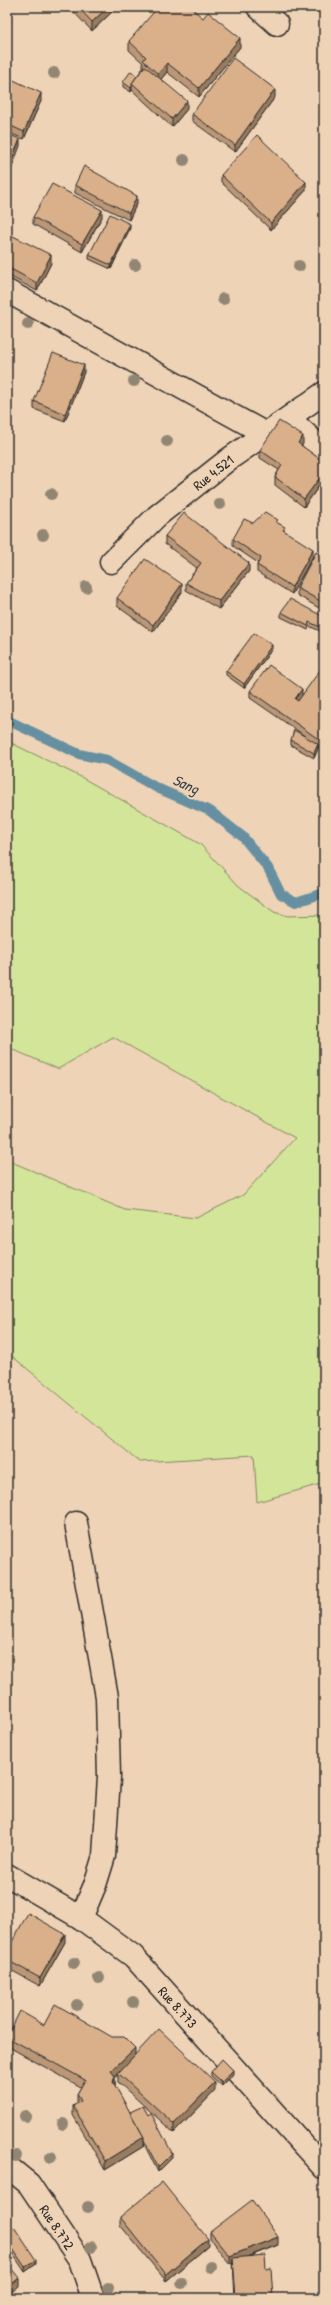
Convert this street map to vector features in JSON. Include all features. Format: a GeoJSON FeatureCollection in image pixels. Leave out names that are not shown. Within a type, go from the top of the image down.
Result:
{"type":"FeatureCollection","features":[{"type":"Feature","properties":{"kind":"street"},"geometry":{"type":"LineString","coordinates":[[258,7],[277,24]]}},
{"type":"Feature","properties":{"kind":"street"},"geometry":{"type":"LineString","coordinates":[[7,291],[266,434]]}},
{"type":"Feature","properties":{"kind":"street","name":"Rue 4.521"},"geometry":{"type":"LineString","coordinates":[[110,562],[157,516],[228,459],[324,394]]}},
{"type":"Feature","properties":{"kind":"street"},"geometry":{"type":"LineString","coordinates":[[289,418],[324,451]]}},
{"type":"Feature","properties":{"kind":"street"},"geometry":{"type":"LineString","coordinates":[[76,1523],[107,1697],[110,1777],[104,1856],[95,1885],[81,1918]]}},
{"type":"Feature","properties":{"kind":"street","name":"Rue 8.773"},"geometry":{"type":"LineString","coordinates":[[7,1875],[81,1918],[133,1956],[324,2168]]}},
{"type":"Feature","properties":{"kind":"street","name":"Rue 8.772"},"geometry":{"type":"LineString","coordinates":[[7,2166],[28,2184],[80,2260],[93,2298]]}},
{"type":"Feature","properties":{"kind":"green space"},"geometry":{"type":"Polygon","coordinates":[[[7,741],[79,776],[200,844],[239,886],[274,912],[288,916],[324,915],[324,1483],[257,1502],[254,1455],[140,1462],[7,1352],[7,1160],[125,1210],[196,1218],[243,1195],[295,1138],[113,1037],[58,1069],[7,1047],[7,741]]]}},
{"type":"Feature","properties":{"kind":"building"},"geometry":{"type":"Polygon","coordinates":[[[78,7],[108,7],[92,22],[78,7]]]}},
{"type":"Feature","properties":{"kind":"building"},"geometry":{"type":"Polygon","coordinates":[[[158,7],[190,7],[203,18],[208,12],[240,38],[199,88],[167,63],[158,74],[143,60],[146,57],[129,41],[158,7]]]}},
{"type":"Feature","properties":{"kind":"building"},"geometry":{"type":"Polygon","coordinates":[[[233,58],[275,89],[235,145],[192,114],[233,58]]]}},
{"type":"Feature","properties":{"kind":"building"},"geometry":{"type":"Polygon","coordinates":[[[145,66],[187,101],[172,119],[132,83],[145,66]]]}},
{"type":"Feature","properties":{"kind":"building"},"geometry":{"type":"Polygon","coordinates":[[[131,71],[137,76],[132,83],[131,88],[123,82],[131,71]]]}},
{"type":"Feature","properties":{"kind":"building"},"geometry":{"type":"Polygon","coordinates":[[[7,77],[41,93],[24,132],[7,124],[7,77]]]}},
{"type":"Feature","properties":{"kind":"building"},"geometry":{"type":"Polygon","coordinates":[[[7,134],[20,139],[7,172],[7,134]]]}},
{"type":"Feature","properties":{"kind":"building"},"geometry":{"type":"Polygon","coordinates":[[[257,135],[306,182],[271,223],[221,175],[257,135]]]}},
{"type":"Feature","properties":{"kind":"building"},"geometry":{"type":"Polygon","coordinates":[[[84,166],[137,196],[129,213],[75,185],[84,166]]]}},
{"type":"Feature","properties":{"kind":"building"},"geometry":{"type":"Polygon","coordinates":[[[52,184],[102,210],[82,244],[33,217],[52,184]]]}},
{"type":"Feature","properties":{"kind":"building"},"geometry":{"type":"Polygon","coordinates":[[[110,214],[130,224],[111,265],[89,255],[110,214]]]}},
{"type":"Feature","properties":{"kind":"building"},"geometry":{"type":"Polygon","coordinates":[[[11,235],[51,255],[37,283],[7,267],[7,244],[11,235]]]}},
{"type":"Feature","properties":{"kind":"building"},"geometry":{"type":"Polygon","coordinates":[[[53,353],[84,365],[65,414],[34,401],[53,353]]]}},
{"type":"Feature","properties":{"kind":"building"},"geometry":{"type":"Polygon","coordinates":[[[279,421],[303,436],[298,443],[324,462],[324,472],[304,499],[275,477],[282,465],[260,450],[279,421]]]}},
{"type":"Feature","properties":{"kind":"building"},"geometry":{"type":"Polygon","coordinates":[[[265,512],[278,520],[276,522],[285,527],[283,530],[313,549],[292,587],[257,565],[261,558],[233,539],[244,519],[253,523],[265,512]]]}},
{"type":"Feature","properties":{"kind":"building"},"geometry":{"type":"Polygon","coordinates":[[[184,513],[249,563],[219,601],[186,583],[201,563],[165,536],[184,513]]]}},
{"type":"Feature","properties":{"kind":"building"},"geometry":{"type":"Polygon","coordinates":[[[316,552],[324,556],[324,603],[297,588],[316,552]]]}},
{"type":"Feature","properties":{"kind":"building"},"geometry":{"type":"Polygon","coordinates":[[[145,559],[182,584],[153,625],[117,598],[145,559]]]}},
{"type":"Feature","properties":{"kind":"building"},"geometry":{"type":"Polygon","coordinates":[[[290,599],[324,617],[320,627],[309,622],[308,626],[281,612],[290,599]]]}},
{"type":"Feature","properties":{"kind":"building"},"geometry":{"type":"Polygon","coordinates":[[[254,633],[272,645],[244,684],[226,671],[254,633]]]}},
{"type":"Feature","properties":{"kind":"building"},"geometry":{"type":"Polygon","coordinates":[[[269,665],[302,689],[295,699],[298,701],[323,666],[324,667],[324,705],[321,710],[324,712],[324,743],[250,691],[269,665]]]}},
{"type":"Feature","properties":{"kind":"building"},"geometry":{"type":"Polygon","coordinates":[[[294,730],[318,744],[314,753],[291,740],[294,730]]]}},
{"type":"Feature","properties":{"kind":"building"},"geometry":{"type":"Polygon","coordinates":[[[28,1913],[65,1934],[40,1978],[7,1960],[7,1951],[28,1913]]]}},
{"type":"Feature","properties":{"kind":"building"},"geometry":{"type":"Polygon","coordinates":[[[55,2004],[112,2037],[124,2037],[135,2048],[111,2071],[115,2076],[113,2082],[144,2137],[105,2161],[73,2106],[81,2101],[77,2094],[85,2080],[7,2037],[20,2011],[44,2025],[55,2004]]]}},
{"type":"Feature","properties":{"kind":"building"},"geometry":{"type":"Polygon","coordinates":[[[159,2029],[215,2082],[174,2124],[118,2073],[159,2029]]]}},
{"type":"Feature","properties":{"kind":"building"},"geometry":{"type":"Polygon","coordinates":[[[222,2059],[233,2070],[222,2082],[211,2072],[222,2059]]]}},
{"type":"Feature","properties":{"kind":"building"},"geometry":{"type":"Polygon","coordinates":[[[143,2106],[148,2115],[151,2113],[172,2153],[158,2167],[130,2112],[143,2106]]]}},
{"type":"Feature","properties":{"kind":"building"},"geometry":{"type":"Polygon","coordinates":[[[162,2182],[208,2239],[166,2274],[120,2217],[162,2182]]]}},
{"type":"Feature","properties":{"kind":"building"},"geometry":{"type":"Polygon","coordinates":[[[252,2200],[278,2237],[230,2256],[210,2232],[252,2200]]]}},
{"type":"Feature","properties":{"kind":"building"},"geometry":{"type":"Polygon","coordinates":[[[14,2227],[36,2260],[25,2267],[7,2240],[7,2232],[14,2227]]]}},
{"type":"Feature","properties":{"kind":"building"},"geometry":{"type":"Polygon","coordinates":[[[265,2255],[266,2269],[271,2268],[273,2298],[236,2298],[233,2258],[265,2255]]]}},
{"type":"Feature","properties":{"kind":"building"},"geometry":{"type":"Polygon","coordinates":[[[7,2263],[19,2278],[7,2288],[7,2263]]]}},
{"type":"Feature","properties":{"kind":"building"},"geometry":{"type":"Polygon","coordinates":[[[7,2289],[11,2294],[7,2297],[7,2289]]]}},
{"type":"Feature","properties":{"kind":"waterway","name":"Sang"},"geometry":{"type":"LineString","coordinates":[[7,720],[79,754],[107,760],[157,788],[210,811],[243,837],[268,868],[281,894],[296,902],[324,893]]}}]}
